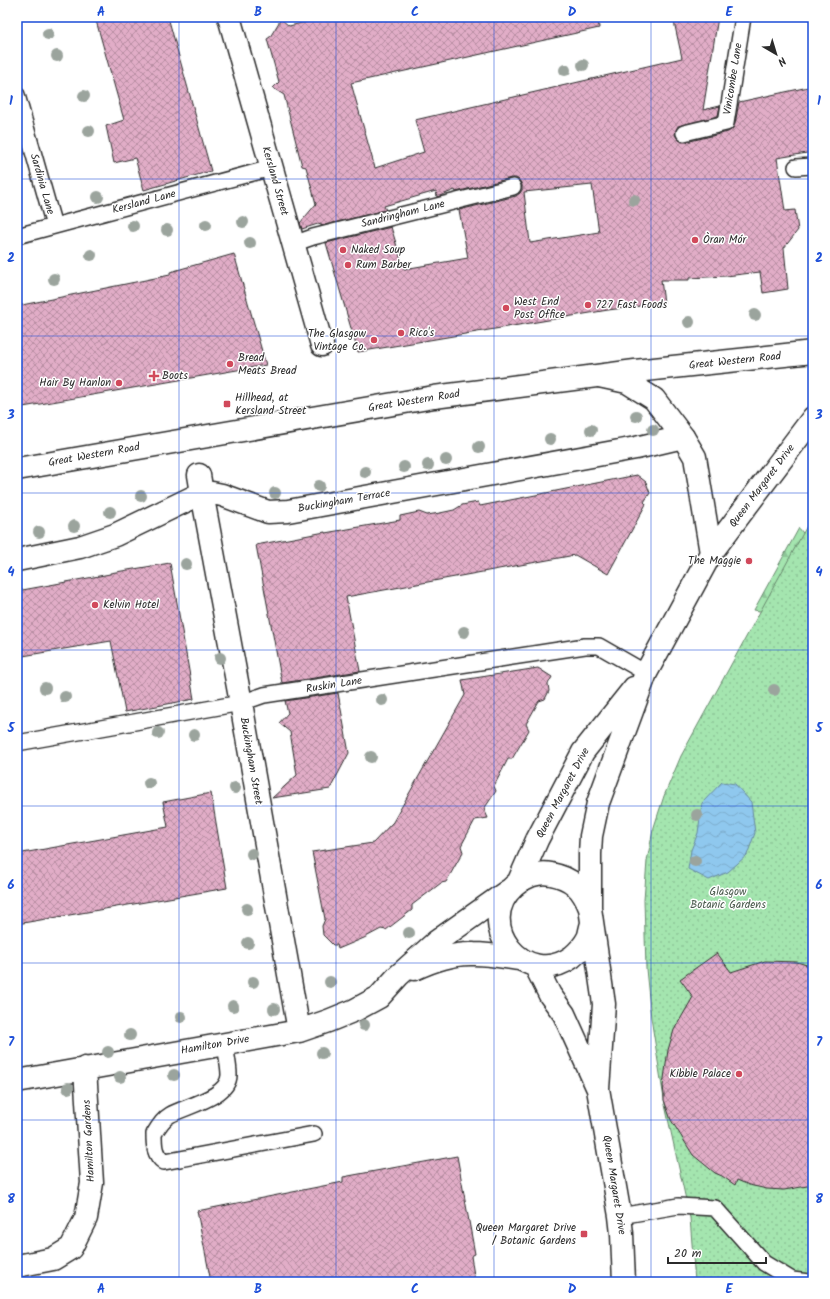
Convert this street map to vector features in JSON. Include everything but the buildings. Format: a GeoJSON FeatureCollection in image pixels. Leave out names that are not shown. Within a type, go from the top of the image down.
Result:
{"type":"FeatureCollection","features":[{"type":"Feature","properties":{"kind":"main road","name":"Kersland Street"},"geometry":{"type":"LineString","coordinates":[[229,17],[322,345]]}},
{"type":"Feature","properties":{"kind":"main road","name":"Great Western Road"},"geometry":{"type":"LineString","coordinates":[[17,469],[434,396],[813,352]]}},
{"type":"Feature","properties":{"kind":"main road"},"geometry":{"type":"LineString","coordinates":[[599,376],[627,382],[654,399],[695,457],[711,553]]}},
{"type":"Feature","properties":{"kind":"main road","name":"Queen Margaret Drive"},"geometry":{"type":"LineString","coordinates":[[624,1282],[620,1216],[598,1089],[604,1004],[591,916],[590,854],[594,819],[603,786],[646,673],[711,553],[813,418]]}},
{"type":"Feature","properties":{"kind":"main road","name":"Buckingham Terrace"},"geometry":{"type":"LineString","coordinates":[[200,484],[212,493],[268,512],[288,511],[636,448],[682,437]]}},
{"type":"Feature","properties":{"kind":"main road"},"geometry":{"type":"LineString","coordinates":[[17,560],[80,547],[115,535],[200,484]]}},
{"type":"Feature","properties":{"kind":"main road","name":"Buckingham Street"},"geometry":{"type":"LineString","coordinates":[[200,484],[241,703],[299,1031]]}},
{"type":"Feature","properties":{"kind":"main road","name":"Queen Margaret Drive"},"geometry":{"type":"LineString","coordinates":[[598,1089],[564,1014],[528,962],[508,948],[501,934],[498,919],[501,904],[514,886],[583,752],[646,673]]}},
{"type":"Feature","properties":{"kind":"main road","name":"Queen Margaret Drive"},"geometry":{"type":"LineString","coordinates":[[514,886],[532,875],[547,873],[562,876],[574,884],[584,894],[591,916],[587,939],[579,952],[566,961],[551,966],[528,962]]}},
{"type":"Feature","properties":{"kind":"main road","name":"Hamilton Drive"},"geometry":{"type":"LineString","coordinates":[[17,1081],[299,1031],[328,1021],[361,1007],[379,997],[398,976],[436,942],[514,886]]}},
{"type":"Feature","properties":{"kind":"main road","name":"Hamilton Drive"},"geometry":{"type":"LineString","coordinates":[[398,976],[428,962],[453,955],[474,954],[528,962]]}},
{"type":"Feature","properties":{"kind":"main road","name":"Hamilton Gardens"},"geometry":{"type":"LineString","coordinates":[[17,1266],[53,1259],[71,1248],[86,1218],[92,1183],[86,1068]]}},
{"type":"Feature","properties":{"kind":"lane","name":"Vinicombe Lane"},"geometry":{"type":"LineString","coordinates":[[684,133],[726,124],[743,17]]}},
{"type":"Feature","properties":{"kind":"lane","name":"Sardinia Lane"},"geometry":{"type":"LineString","coordinates":[[17,95],[54,226]]}},
{"type":"Feature","properties":{"kind":"lane"},"geometry":{"type":"LineString","coordinates":[[796,167],[813,166]]}},
{"type":"Feature","properties":{"kind":"lane","name":"Kersland Lane"},"geometry":{"type":"LineString","coordinates":[[17,236],[271,168]]}},
{"type":"Feature","properties":{"kind":"lane","name":"Sandringham Lane"},"geometry":{"type":"LineString","coordinates":[[293,244],[313,237],[513,187]]}},
{"type":"Feature","properties":{"kind":"lane","name":"Ruskin Lane"},"geometry":{"type":"LineString","coordinates":[[17,743],[241,703],[264,695],[585,646],[599,646],[646,673]]}},
{"type":"Feature","properties":{"kind":"lane"},"geometry":{"type":"LineString","coordinates":[[225,1044],[229,1075],[227,1083],[218,1092],[190,1108],[170,1116],[161,1124],[154,1134],[156,1153],[159,1158],[164,1162],[314,1134]]}},
{"type":"Feature","properties":{"kind":"lane"},"geometry":{"type":"LineString","coordinates":[[620,1216],[678,1206],[715,1208],[764,1263],[792,1280],[813,1281]]}},
{"type":"Feature","properties":{"kind":"green space","name":"Glasgow Botanic Gardens"},"geometry":{"type":"Polygon","coordinates":[[[813,515],[813,1282],[695,1282],[690,1218],[665,1105],[651,1018],[646,969],[644,900],[647,861],[653,830],[664,796],[681,756],[813,515]]]}},
{"type":"Feature","properties":{"kind":"green space"},"geometry":{"type":"Polygon","coordinates":[[[799,528],[813,546],[792,617],[754,610],[799,528]]]}},
{"type":"Feature","properties":{"kind":"water"},"geometry":{"type":"Polygon","coordinates":[[[722,782],[735,784],[751,802],[755,833],[747,855],[728,872],[709,880],[688,869],[691,850],[698,833],[702,803],[722,782]]]}},
{"type":"Feature","properties":{"kind":"place","name":"Òran Mór"},"geometry":{"type":"Point","coordinates":[695,240]}},
{"type":"Feature","properties":{"kind":"place","name":"Naked Soup"},"geometry":{"type":"Point","coordinates":[343,250]}},
{"type":"Feature","properties":{"kind":"place","name":"Rum Barber"},"geometry":{"type":"Point","coordinates":[348,265]}},
{"type":"Feature","properties":{"kind":"place","name":"727 Fast Foods"},"geometry":{"type":"Point","coordinates":[588,305]}},
{"type":"Feature","properties":{"kind":"place","name":"West End Post Office"},"geometry":{"type":"Point","coordinates":[506,308]}},
{"type":"Feature","properties":{"kind":"place","name":"Rico's"},"geometry":{"type":"Point","coordinates":[401,333]}},
{"type":"Feature","properties":{"kind":"place","name":"The Glasgow Vintage Co."},"geometry":{"type":"Point","coordinates":[374,340]}},
{"type":"Feature","properties":{"kind":"place","name":"Bread Meats Bread"},"geometry":{"type":"Point","coordinates":[230,364]}},
{"type":"Feature","properties":{"kind":"place","name":"Boots"},"geometry":{"type":"Point","coordinates":[154,376]}},
{"type":"Feature","properties":{"kind":"place","name":"Hair By Hanlon"},"geometry":{"type":"Point","coordinates":[119,383]}},
{"type":"Feature","properties":{"kind":"place","name":"Hillhead, at Kersland Street"},"geometry":{"type":"Point","coordinates":[227,404]}},
{"type":"Feature","properties":{"kind":"place","name":"The Maggie"},"geometry":{"type":"Point","coordinates":[749,561]}},
{"type":"Feature","properties":{"kind":"place","name":"Kelvin Hotel"},"geometry":{"type":"Point","coordinates":[95,605]}},
{"type":"Feature","properties":{"kind":"place","name":"Kibble Palace"},"geometry":{"type":"Point","coordinates":[739,1074]}},
{"type":"Feature","properties":{"kind":"place","name":"Queen Margaret Drive / Botanic Gardens"},"geometry":{"type":"Point","coordinates":[584,1234]}}]}
